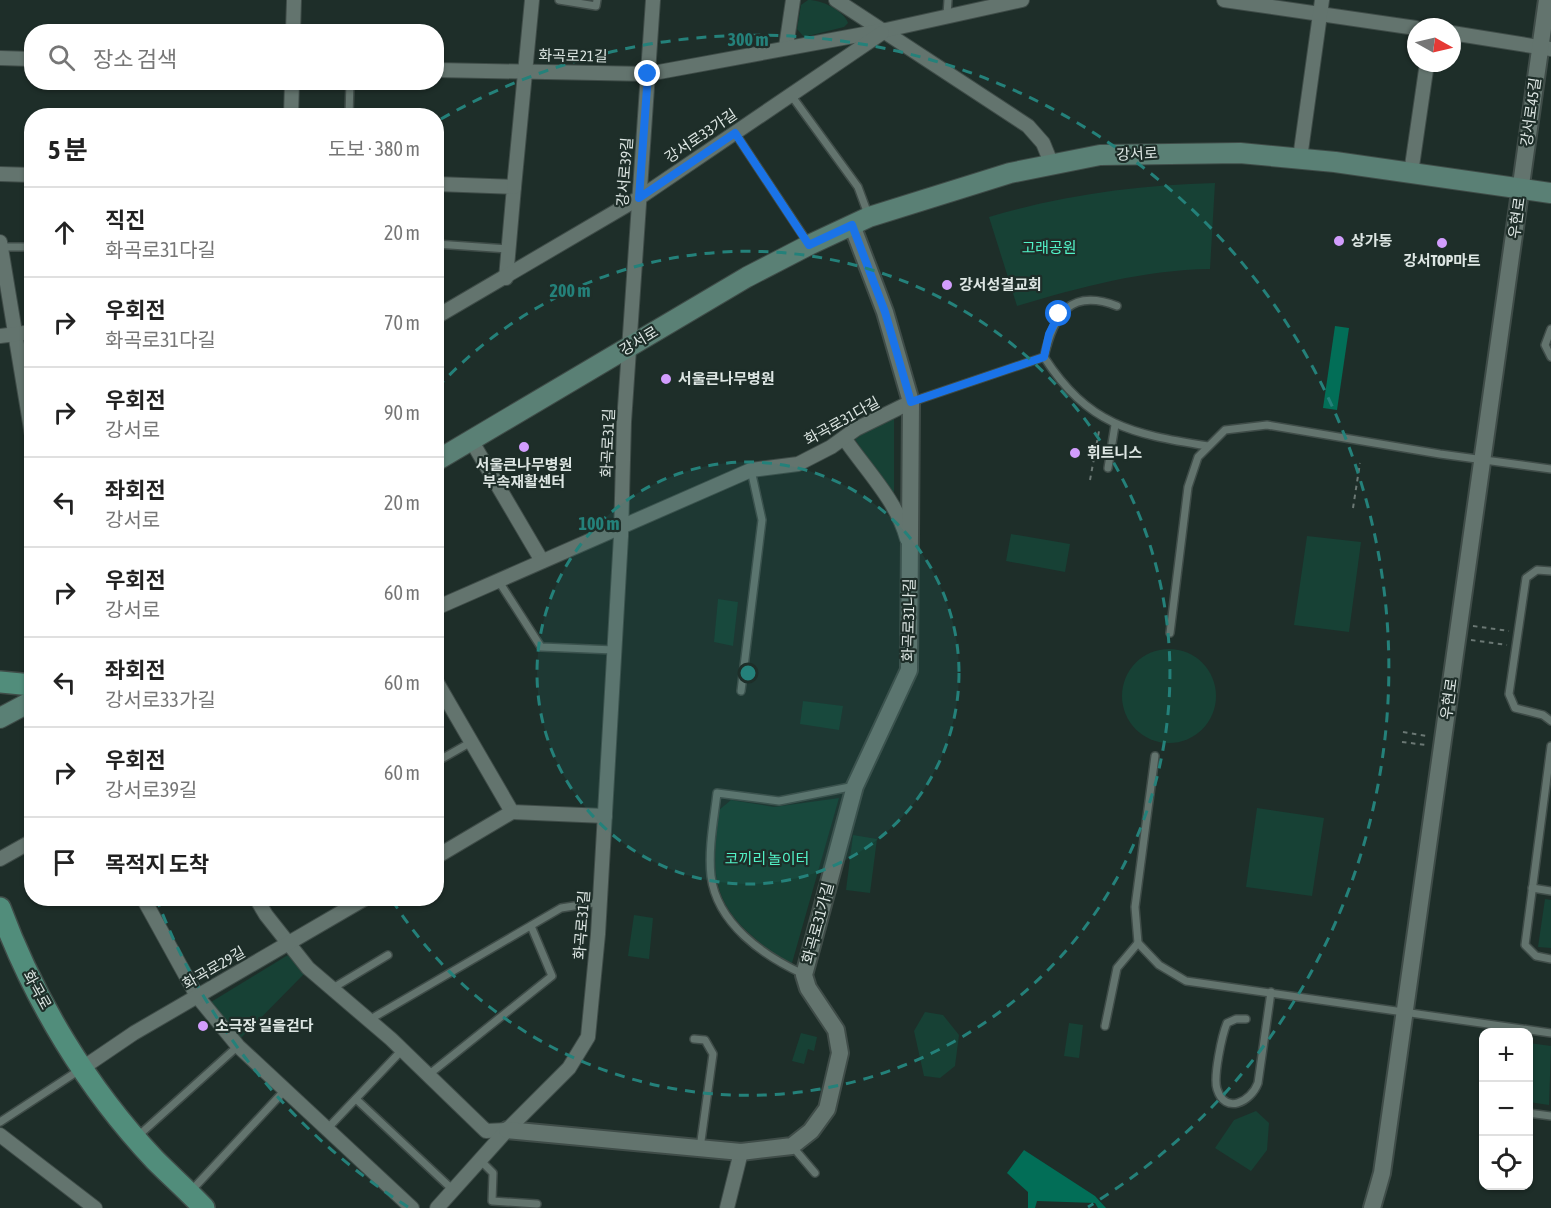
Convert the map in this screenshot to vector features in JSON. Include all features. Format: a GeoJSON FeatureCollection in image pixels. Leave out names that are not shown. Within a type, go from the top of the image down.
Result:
{"type":"FeatureCollection","features":[{"type":"Feature","properties":{"kind":"main road","name":"강서로"},"geometry":{"type":"LineString","coordinates":[[444,456],[747,277],[809,245],[861,221],[1001,176],[1100,156],[1169,152],[1240,153],[1300,158],[1551,193]]}},
{"type":"Feature","properties":{"kind":"main road"},"geometry":{"type":"LineString","coordinates":[[0,682],[24,684]]}},
{"type":"Feature","properties":{"kind":"main road"},"geometry":{"type":"LineString","coordinates":[[0,718],[24,705]]}},
{"type":"Feature","properties":{"kind":"main road","name":"화곡로"},"geometry":{"type":"LineString","coordinates":[[0,908],[18,956],[81,1069],[154,1159],[197,1200]]}},
{"type":"Feature","properties":{"kind":"street"},"geometry":{"type":"LineString","coordinates":[[293,24],[294,0]]}},
{"type":"Feature","properties":{"kind":"street"},"geometry":{"type":"LineString","coordinates":[[506,278],[532,0]]}},
{"type":"Feature","properties":{"kind":"street","name":"강서로39길"},"geometry":{"type":"LineString","coordinates":[[630,346],[652,0]]}},
{"type":"Feature","properties":{"kind":"street"},"geometry":{"type":"LineString","coordinates":[[786,47],[793,0]]}},
{"type":"Feature","properties":{"kind":"street"},"geometry":{"type":"LineString","coordinates":[[836,0],[886,30],[1028,126],[1043,143],[1052,165]]}},
{"type":"Feature","properties":{"kind":"street","name":"화곡로21길"},"geometry":{"type":"LineString","coordinates":[[444,70],[648,74],[886,30],[1022,0]]}},
{"type":"Feature","properties":{"kind":"street"},"geometry":{"type":"LineString","coordinates":[[1224,0],[1321,7],[1407,26]]}},
{"type":"Feature","properties":{"kind":"street","name":"강서로45길"},"geometry":{"type":"LineString","coordinates":[[1521,188],[1546,48],[1547,0]]}},
{"type":"Feature","properties":{"kind":"street"},"geometry":{"type":"LineString","coordinates":[[1300,158],[1321,7]]}},
{"type":"Feature","properties":{"kind":"street","name":"강서로33가길"},"geometry":{"type":"LineString","coordinates":[[444,313],[639,198],[886,30]]}},
{"type":"Feature","properties":{"kind":"street"},"geometry":{"type":"LineString","coordinates":[[1461,34],[1546,48]]}},
{"type":"Feature","properties":{"kind":"street"},"geometry":{"type":"LineString","coordinates":[[0,58],[24,59]]}},
{"type":"Feature","properties":{"kind":"street"},"geometry":{"type":"LineString","coordinates":[[1411,173],[1426,72]]}},
{"type":"Feature","properties":{"kind":"street"},"geometry":{"type":"LineString","coordinates":[[291,108],[292,90]]}},
{"type":"Feature","properties":{"kind":"street"},"geometry":{"type":"LineString","coordinates":[[0,174],[24,175]]}},
{"type":"Feature","properties":{"kind":"street"},"geometry":{"type":"LineString","coordinates":[[444,184],[514,187]]}},
{"type":"Feature","properties":{"kind":"street","name":"우현로"},"geometry":{"type":"LineString","coordinates":[[1372,1208],[1382,1173],[1521,188]]}},
{"type":"Feature","properties":{"kind":"street"},"geometry":{"type":"LineString","coordinates":[[861,221],[911,402]]}},
{"type":"Feature","properties":{"kind":"street"},"geometry":{"type":"LineString","coordinates":[[0,245],[7,335],[24,390]]}},
{"type":"Feature","properties":{"kind":"street"},"geometry":{"type":"LineString","coordinates":[[7,335],[24,333]]}},
{"type":"Feature","properties":{"kind":"street","name":"화곡로31길"},"geometry":{"type":"LineString","coordinates":[[442,1206],[453,1190],[507,1130],[569,1068],[588,1037],[600,902],[621,525],[624,422],[630,346]]}},
{"type":"Feature","properties":{"kind":"street","name":"화곡로31다길"},"geometry":{"type":"LineString","coordinates":[[444,604],[751,470],[798,464],[911,402]]}},
{"type":"Feature","properties":{"kind":"street","name":"화곡로31나길"},"geometry":{"type":"LineString","coordinates":[[855,786],[909,670],[911,402]]}},
{"type":"Feature","properties":{"kind":"street","name":"화곡로31나길"},"geometry":{"type":"LineString","coordinates":[[844,438],[903,522],[910,550]]}},
{"type":"Feature","properties":{"kind":"street"},"geometry":{"type":"LineString","coordinates":[[471,440],[542,561]]}},
{"type":"Feature","properties":{"kind":"street"},"geometry":{"type":"LineString","coordinates":[[444,694],[512,812]]}},
{"type":"Feature","properties":{"kind":"street","name":"화곡로31가길"},"geometry":{"type":"LineString","coordinates":[[792,1146],[811,1131],[827,1109],[840,1053],[836,1029],[808,988],[804,975],[855,786]]}},
{"type":"Feature","properties":{"kind":"street"},"geometry":{"type":"LineString","coordinates":[[444,852],[512,812],[605,816]]}},
{"type":"Feature","properties":{"kind":"street"},"geometry":{"type":"LineString","coordinates":[[0,859],[24,846]]}},
{"type":"Feature","properties":{"kind":"street"},"geometry":{"type":"LineString","coordinates":[[147,906],[198,996],[238,1046],[412,1208]]}},
{"type":"Feature","properties":{"kind":"street"},"geometry":{"type":"LineString","coordinates":[[262,906],[308,968],[402,1050],[486,1131],[507,1130],[741,1152],[792,1146]]}},
{"type":"Feature","properties":{"kind":"street","name":"화곡로29길"},"geometry":{"type":"LineString","coordinates":[[81,1069],[134,1033],[353,906]]}},
{"type":"Feature","properties":{"kind":"street"},"geometry":{"type":"LineString","coordinates":[[0,1135],[95,1208]]}},
{"type":"Feature","properties":{"kind":"street"},"geometry":{"type":"LineString","coordinates":[[727,1208],[741,1152]]}},
{"type":"Feature","properties":{"kind":"lane"},"geometry":{"type":"LineString","coordinates":[[559,0],[596,6],[597,0]]}},
{"type":"Feature","properties":{"kind":"lane"},"geometry":{"type":"LineString","coordinates":[[947,15],[948,0]]}},
{"type":"Feature","properties":{"kind":"lane"},"geometry":{"type":"LineString","coordinates":[[349,108],[350,90]]}},
{"type":"Feature","properties":{"kind":"lane"},"geometry":{"type":"LineString","coordinates":[[791,95],[858,187],[861,221]]}},
{"type":"Feature","properties":{"kind":"lane"},"geometry":{"type":"LineString","coordinates":[[735,133],[809,245]]}},
{"type":"Feature","properties":{"kind":"lane"},"geometry":{"type":"LineString","coordinates":[[0,245],[24,246]]}},
{"type":"Feature","properties":{"kind":"lane"},"geometry":{"type":"LineString","coordinates":[[444,245],[508,249]]}},
{"type":"Feature","properties":{"kind":"lane"},"geometry":{"type":"LineString","coordinates":[[1117,306],[1098,299],[1078,301],[1059,314],[1049,334],[1044,357],[1060,382],[1081,403],[1115,425],[1208,446]]}},
{"type":"Feature","properties":{"kind":"lane"},"geometry":{"type":"LineString","coordinates":[[1551,329],[1545,345],[1551,357]]}},
{"type":"Feature","properties":{"kind":"lane","name":"화곡로31다길"},"geometry":{"type":"LineString","coordinates":[[911,402],[1044,357]]}},
{"type":"Feature","properties":{"kind":"lane"},"geometry":{"type":"LineString","coordinates":[[1108,468],[1115,425]]}},
{"type":"Feature","properties":{"kind":"lane"},"geometry":{"type":"LineString","coordinates":[[1170,633],[1188,487],[1198,457],[1225,430],[1267,425],[1551,469]]}},
{"type":"Feature","properties":{"kind":"lane"},"geometry":{"type":"LineString","coordinates":[[741,691],[762,520],[751,470]]}},
{"type":"Feature","properties":{"kind":"lane"},"geometry":{"type":"LineString","coordinates":[[1551,571],[1537,570],[1526,578],[1509,699],[1519,710],[1543,715],[1551,721]]}},
{"type":"Feature","properties":{"kind":"lane"},"geometry":{"type":"LineString","coordinates":[[498,580],[541,647],[614,650]]}},
{"type":"Feature","properties":{"kind":"lane"},"geometry":{"type":"LineString","coordinates":[[444,757],[472,741]]}},
{"type":"Feature","properties":{"kind":"lane"},"geometry":{"type":"LineString","coordinates":[[1551,746],[1525,945],[1536,956],[1551,959]]}},
{"type":"Feature","properties":{"kind":"lane"},"geometry":{"type":"LineString","coordinates":[[1155,756],[1135,907],[1138,943],[1159,965],[1186,981],[1551,1033]]}},
{"type":"Feature","properties":{"kind":"lane"},"geometry":{"type":"LineString","coordinates":[[804,975],[773,960],[740,931],[720,904],[711,877],[717,793],[779,801],[855,786]]}},
{"type":"Feature","properties":{"kind":"lane"},"geometry":{"type":"LineString","coordinates":[[1532,888],[1551,891]]}},
{"type":"Feature","properties":{"kind":"lane"},"geometry":{"type":"LineString","coordinates":[[369,1020],[561,908],[600,902]]}},
{"type":"Feature","properties":{"kind":"lane"},"geometry":{"type":"LineString","coordinates":[[427,1076],[552,976],[531,926]]}},
{"type":"Feature","properties":{"kind":"lane"},"geometry":{"type":"LineString","coordinates":[[1105,1026],[1117,968],[1138,943]]}},
{"type":"Feature","properties":{"kind":"lane"},"geometry":{"type":"LineString","coordinates":[[333,988],[388,954]]}},
{"type":"Feature","properties":{"kind":"lane"},"geometry":{"type":"LineString","coordinates":[[1246,1019],[1236,1019],[1227,1023],[1223,1032],[1217,1077],[1217,1089],[1222,1097],[1238,1104],[1247,1101],[1254,1094],[1258,1083],[1271,992]]}},
{"type":"Feature","properties":{"kind":"lane"},"geometry":{"type":"LineString","coordinates":[[694,1039],[705,1040],[713,1054],[700,1148]]}},
{"type":"Feature","properties":{"kind":"lane"},"geometry":{"type":"LineString","coordinates":[[136,1137],[238,1046]]}},
{"type":"Feature","properties":{"kind":"lane"},"geometry":{"type":"LineString","coordinates":[[327,1129],[402,1050]]}},
{"type":"Feature","properties":{"kind":"lane"},"geometry":{"type":"LineString","coordinates":[[0,1122],[81,1069]]}},
{"type":"Feature","properties":{"kind":"lane","name":"화곡로"},"geometry":{"type":"LineString","coordinates":[[197,1200],[285,1090]]}},
{"type":"Feature","properties":{"kind":"lane"},"geometry":{"type":"LineString","coordinates":[[356,1099],[453,1190]]}},
{"type":"Feature","properties":{"kind":"lane"},"geometry":{"type":"LineString","coordinates":[[1533,1114],[1551,1116]]}},
{"type":"Feature","properties":{"kind":"lane"},"geometry":{"type":"LineString","coordinates":[[792,1146],[815,1173]]}},
{"type":"Feature","properties":{"kind":"lane"},"geometry":{"type":"LineString","coordinates":[[480,1160],[493,1173],[492,1201],[537,1204]]}},
{"type":"Feature","properties":{"kind":"path"},"geometry":{"type":"LineString","coordinates":[[1090,480],[1099,431]]}},
{"type":"Feature","properties":{"kind":"path"},"geometry":{"type":"LineString","coordinates":[[1353,508],[1360,463]]}},
{"type":"Feature","properties":{"kind":"path"},"geometry":{"type":"LineString","coordinates":[[1459,631],[1518,632]]}},
{"type":"Feature","properties":{"kind":"path"},"geometry":{"type":"LineString","coordinates":[[1459,631],[1516,646]]}},
{"type":"Feature","properties":{"kind":"path"},"geometry":{"type":"LineString","coordinates":[[1403,732],[1443,743]]}},
{"type":"Feature","properties":{"kind":"path"},"geometry":{"type":"LineString","coordinates":[[1402,742],[1443,743]]}},
{"type":"Feature","properties":{"kind":"green space"},"geometry":{"type":"Polygon","coordinates":[[[808,0],[831,7],[842,14],[848,23],[844,27],[804,37],[797,29],[801,5],[808,0]]]}},
{"type":"Feature","properties":{"kind":"green space","name":"고래공원"},"geometry":{"type":"Polygon","coordinates":[[[1215,183],[1210,269],[1136,276],[1017,306],[989,217],[1101,192],[1215,183]]]}},
{"type":"Feature","properties":{"kind":"green space"},"geometry":{"type":"Polygon","coordinates":[[[894,413],[894,500],[855,439],[894,413]]]}},
{"type":"Feature","properties":{"kind":"green space"},"geometry":{"type":"Polygon","coordinates":[[[1011,534],[1070,544],[1065,572],[1006,561],[1011,534]]]}},
{"type":"Feature","properties":{"kind":"green space"},"geometry":{"type":"Polygon","coordinates":[[[1307,536],[1361,542],[1349,632],[1294,625],[1307,536]]]}},
{"type":"Feature","properties":{"kind":"green space"},"geometry":{"type":"Polygon","coordinates":[[[718,599],[738,602],[733,646],[714,642],[718,599]]]}},
{"type":"Feature","properties":{"kind":"green space"},"geometry":{"type":"Polygon","coordinates":[[[1169,649],[1187,653],[1202,663],[1212,678],[1216,696],[1212,714],[1202,729],[1187,739],[1169,743],[1151,739],[1136,729],[1126,714],[1122,696],[1126,678],[1136,663],[1151,653],[1169,649]]]}},
{"type":"Feature","properties":{"kind":"green space"},"geometry":{"type":"Polygon","coordinates":[[[803,701],[843,706],[839,730],[800,724],[803,701]]]}},
{"type":"Feature","properties":{"kind":"green space","name":"코끼리 놀이터"},"geometry":{"type":"Polygon","coordinates":[[[839,798],[792,963],[765,947],[736,920],[726,906],[716,877],[719,810],[731,800],[774,807],[839,798]]]}},
{"type":"Feature","properties":{"kind":"green space"},"geometry":{"type":"Polygon","coordinates":[[[1257,808],[1324,818],[1312,896],[1246,887],[1257,808]]]}},
{"type":"Feature","properties":{"kind":"green space"},"geometry":{"type":"Polygon","coordinates":[[[853,835],[877,839],[870,893],[846,890],[853,835]]]}},
{"type":"Feature","properties":{"kind":"green space"},"geometry":{"type":"Polygon","coordinates":[[[1545,899],[1551,900],[1551,948],[1538,947],[1545,899]]]}},
{"type":"Feature","properties":{"kind":"green space"},"geometry":{"type":"Polygon","coordinates":[[[634,915],[653,918],[649,959],[628,956],[634,915]]]}},
{"type":"Feature","properties":{"kind":"green space"},"geometry":{"type":"Polygon","coordinates":[[[288,955],[304,974],[240,1039],[211,1002],[288,955]]]}},
{"type":"Feature","properties":{"kind":"green space"},"geometry":{"type":"Polygon","coordinates":[[[925,1012],[943,1015],[959,1035],[955,1066],[940,1078],[924,1076],[914,1031],[925,1012]]]}},
{"type":"Feature","properties":{"kind":"green space"},"geometry":{"type":"Polygon","coordinates":[[[1069,1023],[1083,1025],[1079,1058],[1064,1056],[1069,1023]]]}},
{"type":"Feature","properties":{"kind":"green space"},"geometry":{"type":"Polygon","coordinates":[[[801,1033],[817,1037],[814,1051],[808,1049],[804,1064],[792,1061],[801,1033]]]}},
{"type":"Feature","properties":{"kind":"green space"},"geometry":{"type":"Polygon","coordinates":[[[1533,1044],[1551,1046],[1549,1105],[1533,1103],[1533,1044]]]}},
{"type":"Feature","properties":{"kind":"green space"},"geometry":{"type":"Polygon","coordinates":[[[1256,1111],[1269,1123],[1267,1150],[1251,1171],[1215,1148],[1234,1120],[1256,1111]]]}},
{"type":"Feature","properties":{"kind":"shaded area"},"geometry":{"type":"Polygon","coordinates":[[[1335,326],[1349,328],[1337,410],[1323,408],[1335,326]]]}},
{"type":"Feature","properties":{"kind":"shaded area"},"geometry":{"type":"Polygon","coordinates":[[[1024,1150],[1095,1196],[1106,1208],[1098,1208],[1095,1203],[1037,1201],[1035,1208],[1028,1208],[1028,1192],[1007,1173],[1024,1150]]]}},
{"type":"Feature","properties":{"kind":"place","name":"상가동"},"geometry":{"type":"Point","coordinates":[1339,241]}},
{"type":"Feature","properties":{"kind":"place","name":"강서TOP마트"},"geometry":{"type":"Point","coordinates":[1442,243]}},
{"type":"Feature","properties":{"kind":"place","name":"강서성결교회"},"geometry":{"type":"Point","coordinates":[947,285]}},
{"type":"Feature","properties":{"kind":"place","name":"서울큰나무병원"},"geometry":{"type":"Point","coordinates":[666,379]}},
{"type":"Feature","properties":{"kind":"place","name":"서울큰나무병원 부속재활센터"},"geometry":{"type":"Point","coordinates":[524,447]}},
{"type":"Feature","properties":{"kind":"place","name":"휘트니스"},"geometry":{"type":"Point","coordinates":[1075,453]}},
{"type":"Feature","properties":{"kind":"place","name":"소극장 길을걷다"},"geometry":{"type":"Point","coordinates":[203,1026]}},
{"type":"Feature","properties":{"kind":"route"},"geometry":{"type":"LineString","coordinates":[[648,74],[639,198],[735,133],[809,245],[852,225],[885,312],[911,402],[1044,357],[1049,334],[1059,314]]}}]}
